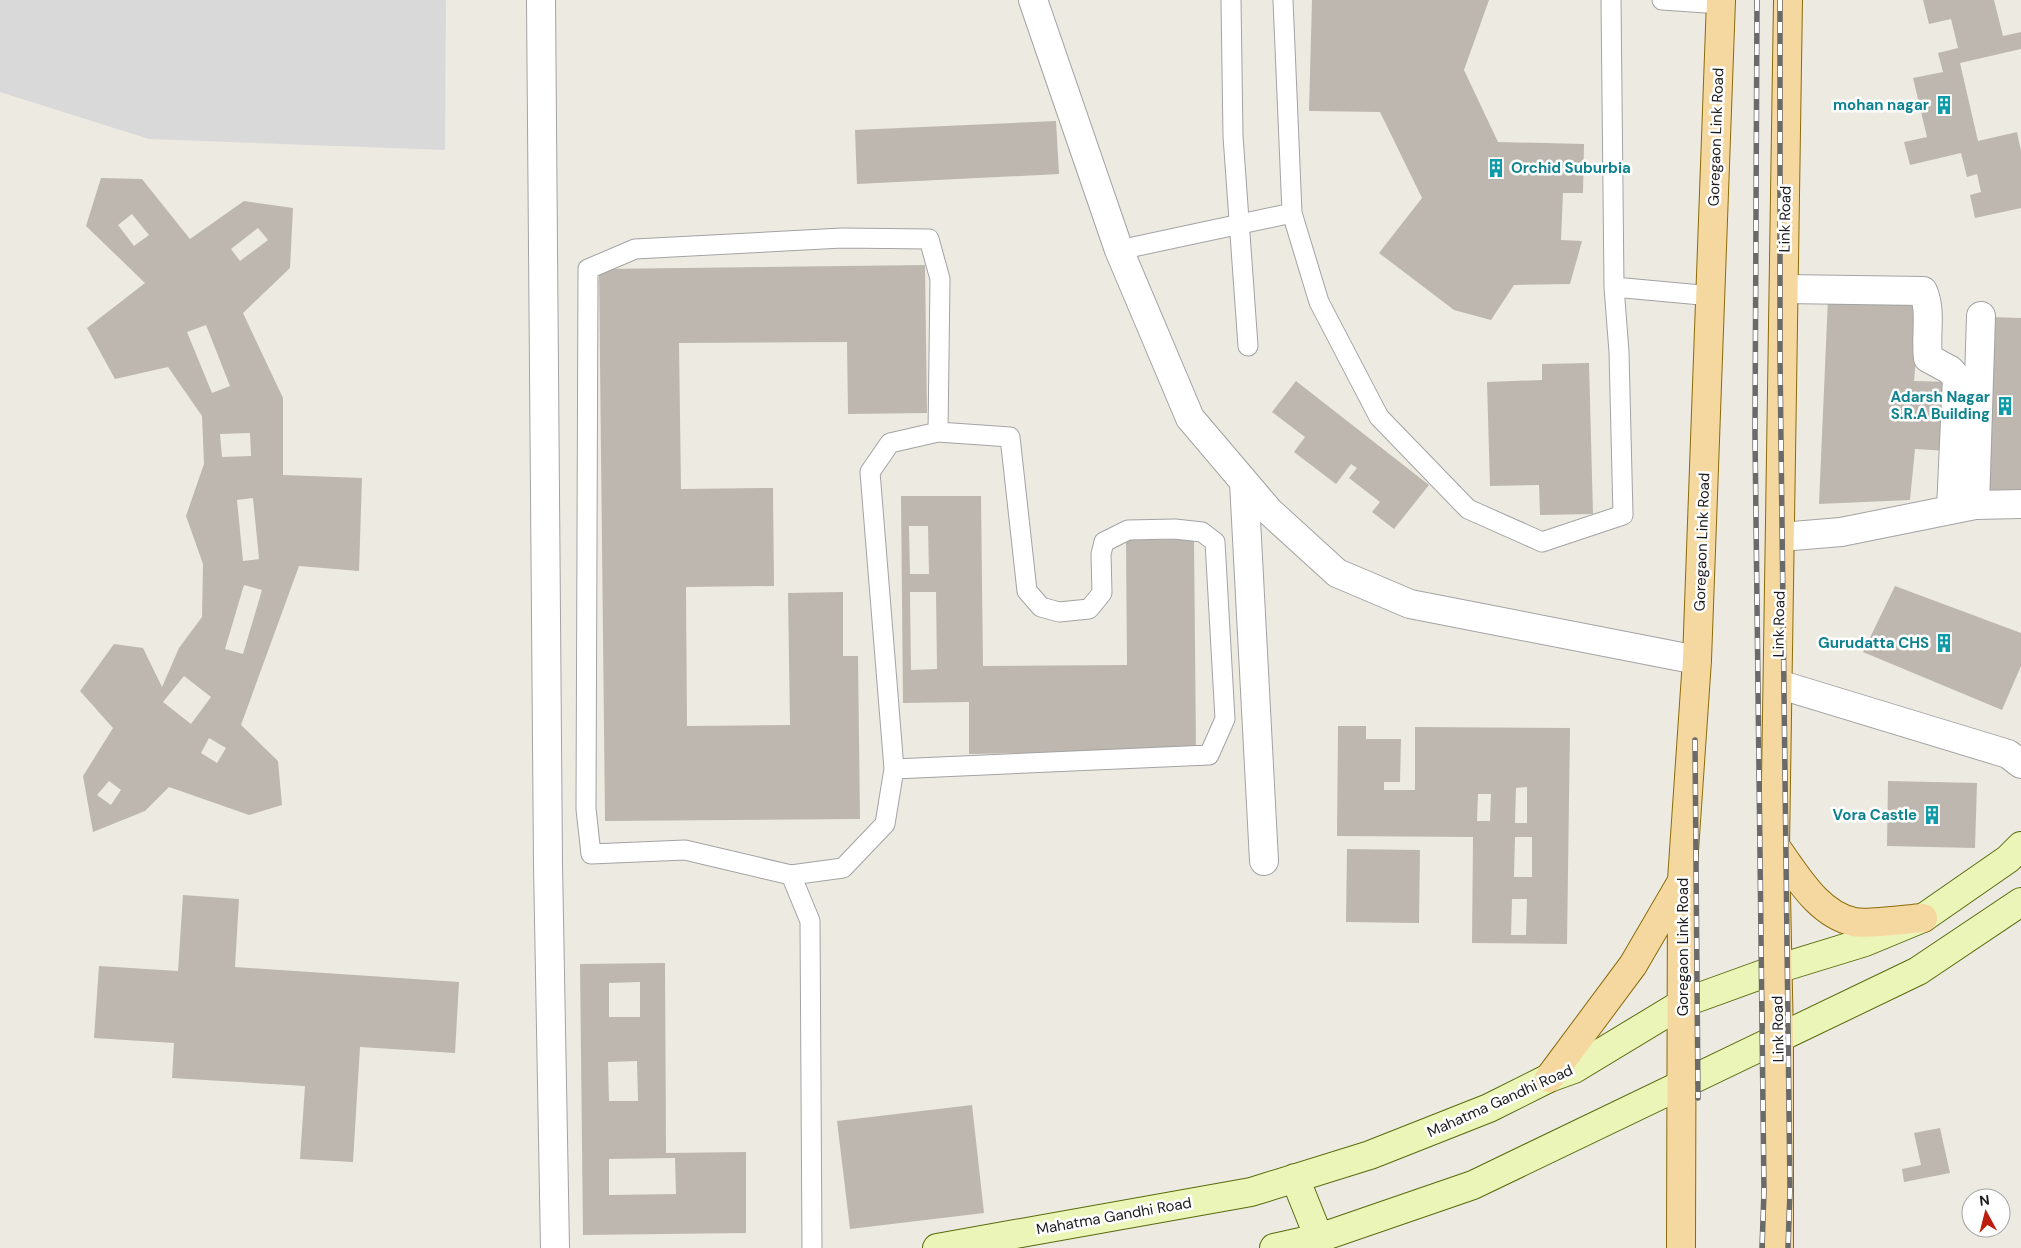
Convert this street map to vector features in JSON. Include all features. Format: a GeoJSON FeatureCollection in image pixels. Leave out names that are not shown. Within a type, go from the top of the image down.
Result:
{"type":"FeatureCollection","features":[{"type":"Feature","properties":{"kind":"main road","name":"Link Road"},"geometry":{"type":"LineString","coordinates":[[1779,1248],[1779,1040],[1776,969],[1775,846],[1788,0]]}},
{"type":"Feature","properties":{"kind":"main road","name":"Goregaon Link Road"},"geometry":{"type":"LineString","coordinates":[[1683,1084],[1682,880],[1697,660],[1712,296],[1721,2]]}},
{"type":"Feature","properties":{"kind":"main road"},"geometry":{"type":"LineString","coordinates":[[1775,846],[1812,896],[1827,910],[1854,922],[1923,918]]}},
{"type":"Feature","properties":{"kind":"main road","name":"Mahatma Gandhi Road"},"geometry":{"type":"LineString","coordinates":[[936,1248],[1251,1192],[1370,1155],[1489,1108],[1549,1078],[1574,1069],[1683,1003],[1776,969],[1866,942],[1923,918],[2008,859],[2021,846]]}},
{"type":"Feature","properties":{"kind":"main road"},"geometry":{"type":"LineString","coordinates":[[1549,1078],[1633,966],[1682,880]]}},
{"type":"Feature","properties":{"kind":"main road"},"geometry":{"type":"LineString","coordinates":[[1274,1248],[1319,1238],[1473,1185],[1918,972],[2021,902]]}},
{"type":"Feature","properties":{"kind":"main road"},"geometry":{"type":"LineString","coordinates":[[1681,1248],[1683,1084]]}},
{"type":"Feature","properties":{"kind":"main road"},"geometry":{"type":"LineString","coordinates":[[1295,1178],[1319,1238]]}},
{"type":"Feature","properties":{"kind":"street"},"geometry":{"type":"LineString","coordinates":[[541,0],[548,864],[555,1248]]}},
{"type":"Feature","properties":{"kind":"street"},"geometry":{"type":"LineString","coordinates":[[1033,0],[1119,250],[1190,418],[1269,511],[1337,573],[1410,604],[1697,660]]}},
{"type":"Feature","properties":{"kind":"street"},"geometry":{"type":"LineString","coordinates":[[1784,289],[1923,291],[1928,302],[1926,342],[1928,358],[1950,370],[1957,378],[1959,503]]}},
{"type":"Feature","properties":{"kind":"street"},"geometry":{"type":"LineString","coordinates":[[1959,503],[1981,316]]}},
{"type":"Feature","properties":{"kind":"street"},"geometry":{"type":"LineString","coordinates":[[1244,482],[1264,861]]}},
{"type":"Feature","properties":{"kind":"street"},"geometry":{"type":"LineString","coordinates":[[1781,530],[1840,524],[1959,503],[2021,504]]}},
{"type":"Feature","properties":{"kind":"street"},"geometry":{"type":"LineString","coordinates":[[1778,684],[2008,754],[2021,764]]}},
{"type":"Feature","properties":{"kind":"lane"},"geometry":{"type":"LineString","coordinates":[[1231,0],[1233,136],[1248,346]]}},
{"type":"Feature","properties":{"kind":"lane"},"geometry":{"type":"LineString","coordinates":[[1283,0],[1292,213],[1320,302],[1378,417],[1468,509],[1542,542],[1623,514],[1619,352],[1614,287],[1611,0]]}},
{"type":"Feature","properties":{"kind":"lane"},"geometry":{"type":"LineString","coordinates":[[1662,0],[1721,2]]}},
{"type":"Feature","properties":{"kind":"lane"},"geometry":{"type":"LineString","coordinates":[[1119,250],[1292,213]]}},
{"type":"Feature","properties":{"kind":"lane"},"geometry":{"type":"LineString","coordinates":[[894,769],[1209,755],[1225,719],[1215,542],[1202,532],[1174,529],[1128,530],[1104,542],[1101,554],[1102,593],[1089,609],[1059,612],[1041,607],[1027,591],[1010,437],[938,432],[890,443],[870,472],[894,769],[885,824],[843,868],[791,875],[685,850],[591,854],[586,809],[588,269],[635,249],[842,238],[929,239],[940,278],[938,432]]}},
{"type":"Feature","properties":{"kind":"lane"},"geometry":{"type":"LineString","coordinates":[[1614,287],[1712,296]]}},
{"type":"Feature","properties":{"kind":"lane"},"geometry":{"type":"LineString","coordinates":[[791,875],[810,921],[812,1248]]}},
{"type":"Feature","properties":{"kind":"shaded area"},"geometry":{"type":"Polygon","coordinates":[[[0,0],[446,0],[445,150],[149,139],[0,92],[0,0]]]}},
{"type":"Feature","properties":{"kind":"building","name":"Orchid Suburbia"},"geometry":{"type":"Polygon","coordinates":[[[1312,0],[1489,0],[1464,70],[1498,142],[1584,144],[1583,193],[1563,193],[1561,240],[1582,241],[1570,284],[1514,285],[1491,320],[1454,310],[1379,253],[1422,198],[1380,112],[1309,111],[1312,0]]]}},
{"type":"Feature","properties":{"kind":"building","name":"mohan nagar"},"geometry":{"type":"Polygon","coordinates":[[[1923,0],[1994,0],[2003,36],[2021,32],[2021,49],[1960,63],[1978,141],[2017,132],[2021,151],[2021,208],[1975,218],[1970,195],[1981,192],[1977,174],[1967,177],[1961,153],[1910,165],[1904,142],[1927,137],[1913,78],[1943,72],[1938,53],[1958,48],[1951,19],[1929,24],[1923,0]]]}},
{"type":"Feature","properties":{"kind":"building"},"geometry":{"type":"Polygon","coordinates":[[[1056,121],[1059,174],[857,184],[855,130],[1056,121]]]}},
{"type":"Feature","properties":{"kind":"building"},"geometry":{"type":"Polygon","coordinates":[[[101,178],[142,179],[190,239],[244,201],[293,208],[290,268],[243,313],[283,398],[283,475],[362,478],[359,571],[299,566],[241,725],[278,761],[282,805],[249,815],[169,787],[145,811],[93,832],[83,776],[113,728],[80,691],[114,644],[143,648],[162,687],[179,648],[202,617],[203,564],[186,516],[204,464],[202,416],[168,367],[115,379],[87,328],[145,283],[86,226],[101,178]],[[132,214],[118,225],[134,246],[149,235],[132,214]],[[258,228],[231,249],[240,261],[268,240],[258,228]],[[206,325],[187,332],[212,393],[230,386],[206,325]],[[250,433],[220,434],[222,457],[251,456],[250,433]],[[253,498],[237,500],[243,561],[259,559],[253,498]],[[244,585],[225,649],[243,654],[262,590],[244,585]],[[184,676],[163,702],[191,724],[211,697],[184,676]],[[209,738],[201,753],[217,763],[226,748],[209,738]],[[109,781],[97,795],[111,805],[121,790],[109,781]]]}},
{"type":"Feature","properties":{"kind":"building"},"geometry":{"type":"Polygon","coordinates":[[[925,265],[927,413],[848,414],[847,342],[679,343],[681,489],[773,488],[774,586],[686,587],[687,726],[790,725],[788,593],[843,592],[843,656],[858,656],[860,819],[605,821],[599,269],[925,265]]]}},
{"type":"Feature","properties":{"kind":"building"},"geometry":{"type":"Polygon","coordinates":[[[1828,298],[1921,303],[1914,381],[1952,382],[1948,451],[1915,449],[1910,500],[1819,504],[1828,298]]]}},
{"type":"Feature","properties":{"kind":"building","name":"Adarsh Nagar S.R.A Building"},"geometry":{"type":"Polygon","coordinates":[[[1992,317],[2021,318],[2021,494],[1987,494],[1992,317]]]}},
{"type":"Feature","properties":{"kind":"building"},"geometry":{"type":"Polygon","coordinates":[[[1589,363],[1593,514],[1540,515],[1539,485],[1490,486],[1487,382],[1542,380],[1542,364],[1589,363]]]}},
{"type":"Feature","properties":{"kind":"building"},"geometry":{"type":"Polygon","coordinates":[[[1296,381],[1429,485],[1394,529],[1372,512],[1380,502],[1349,478],[1357,468],[1351,464],[1336,484],[1294,452],[1305,437],[1272,412],[1296,381]]]}},
{"type":"Feature","properties":{"kind":"building"},"geometry":{"type":"Polygon","coordinates":[[[901,496],[981,496],[983,666],[1127,665],[1126,540],[1194,539],[1196,751],[969,754],[969,702],[903,703],[901,496]],[[909,526],[910,574],[929,574],[928,526],[909,526]],[[910,592],[911,670],[937,669],[936,592],[910,592]]]}},
{"type":"Feature","properties":{"kind":"building","name":"Gurudatta CHS"},"geometry":{"type":"Polygon","coordinates":[[[1895,586],[2021,633],[2021,666],[2002,710],[1863,652],[1895,586]]]}},
{"type":"Feature","properties":{"kind":"building"},"geometry":{"type":"Polygon","coordinates":[[[1338,726],[1366,726],[1366,739],[1401,739],[1400,782],[1384,782],[1384,790],[1415,790],[1415,727],[1570,728],[1567,944],[1472,943],[1473,837],[1337,836],[1338,726]],[[1527,787],[1516,788],[1515,823],[1527,823],[1527,787]],[[1478,794],[1477,821],[1490,821],[1491,794],[1478,794]],[[1515,837],[1514,877],[1532,877],[1532,837],[1515,837]],[[1512,899],[1511,935],[1526,935],[1527,899],[1512,899]]]}},
{"type":"Feature","properties":{"kind":"building","name":"Vora Castle"},"geometry":{"type":"Polygon","coordinates":[[[1888,781],[1977,783],[1975,848],[1887,846],[1888,781]]]}},
{"type":"Feature","properties":{"kind":"building"},"geometry":{"type":"Polygon","coordinates":[[[1347,849],[1420,850],[1419,923],[1346,922],[1347,849]]]}},
{"type":"Feature","properties":{"kind":"building"},"geometry":{"type":"Polygon","coordinates":[[[183,895],[239,899],[235,967],[459,982],[455,1053],[360,1047],[353,1162],[300,1159],[305,1086],[172,1078],[174,1043],[94,1038],[99,966],[178,971],[183,895]]]}},
{"type":"Feature","properties":{"kind":"building"},"geometry":{"type":"Polygon","coordinates":[[[665,963],[666,1153],[746,1152],[746,1233],[583,1235],[580,964],[665,963]],[[640,982],[609,983],[609,1017],[640,1017],[640,982]],[[637,1061],[608,1062],[609,1101],[638,1101],[637,1061]],[[675,1158],[609,1159],[609,1195],[676,1194],[675,1158]]]}},
{"type":"Feature","properties":{"kind":"building"},"geometry":{"type":"Polygon","coordinates":[[[972,1105],[984,1213],[850,1229],[837,1121],[972,1105]]]}},
{"type":"Feature","properties":{"kind":"building"},"geometry":{"type":"Polygon","coordinates":[[[1940,1128],[1950,1173],[1904,1182],[1902,1169],[1921,1165],[1914,1133],[1940,1128]]]}},
{"type":"Feature","properties":{"kind":"railway"},"geometry":{"type":"LineString","coordinates":[[1757,0],[1755,435],[1764,1191],[1762,1248]]}},
{"type":"Feature","properties":{"kind":"railway"},"geometry":{"type":"LineString","coordinates":[[1780,0],[1780,358],[1790,1191],[1788,1248]]}},
{"type":"Feature","properties":{"kind":"railway"},"geometry":{"type":"LineString","coordinates":[[1695,740],[1698,1098]]}},
{"type":"Feature","properties":{"kind":"place","name":"mohan nagar"},"geometry":{"type":"Point","coordinates":[1944,105]}},
{"type":"Feature","properties":{"kind":"place","name":"Orchid Suburbia"},"geometry":{"type":"Point","coordinates":[1496,168]}},
{"type":"Feature","properties":{"kind":"place","name":"Adarsh Nagar S.R.A Building"},"geometry":{"type":"Point","coordinates":[2005,406]}},
{"type":"Feature","properties":{"kind":"place","name":"Gurudatta CHS"},"geometry":{"type":"Point","coordinates":[1944,643]}},
{"type":"Feature","properties":{"kind":"place","name":"Vora Castle"},"geometry":{"type":"Point","coordinates":[1932,815]}}]}
